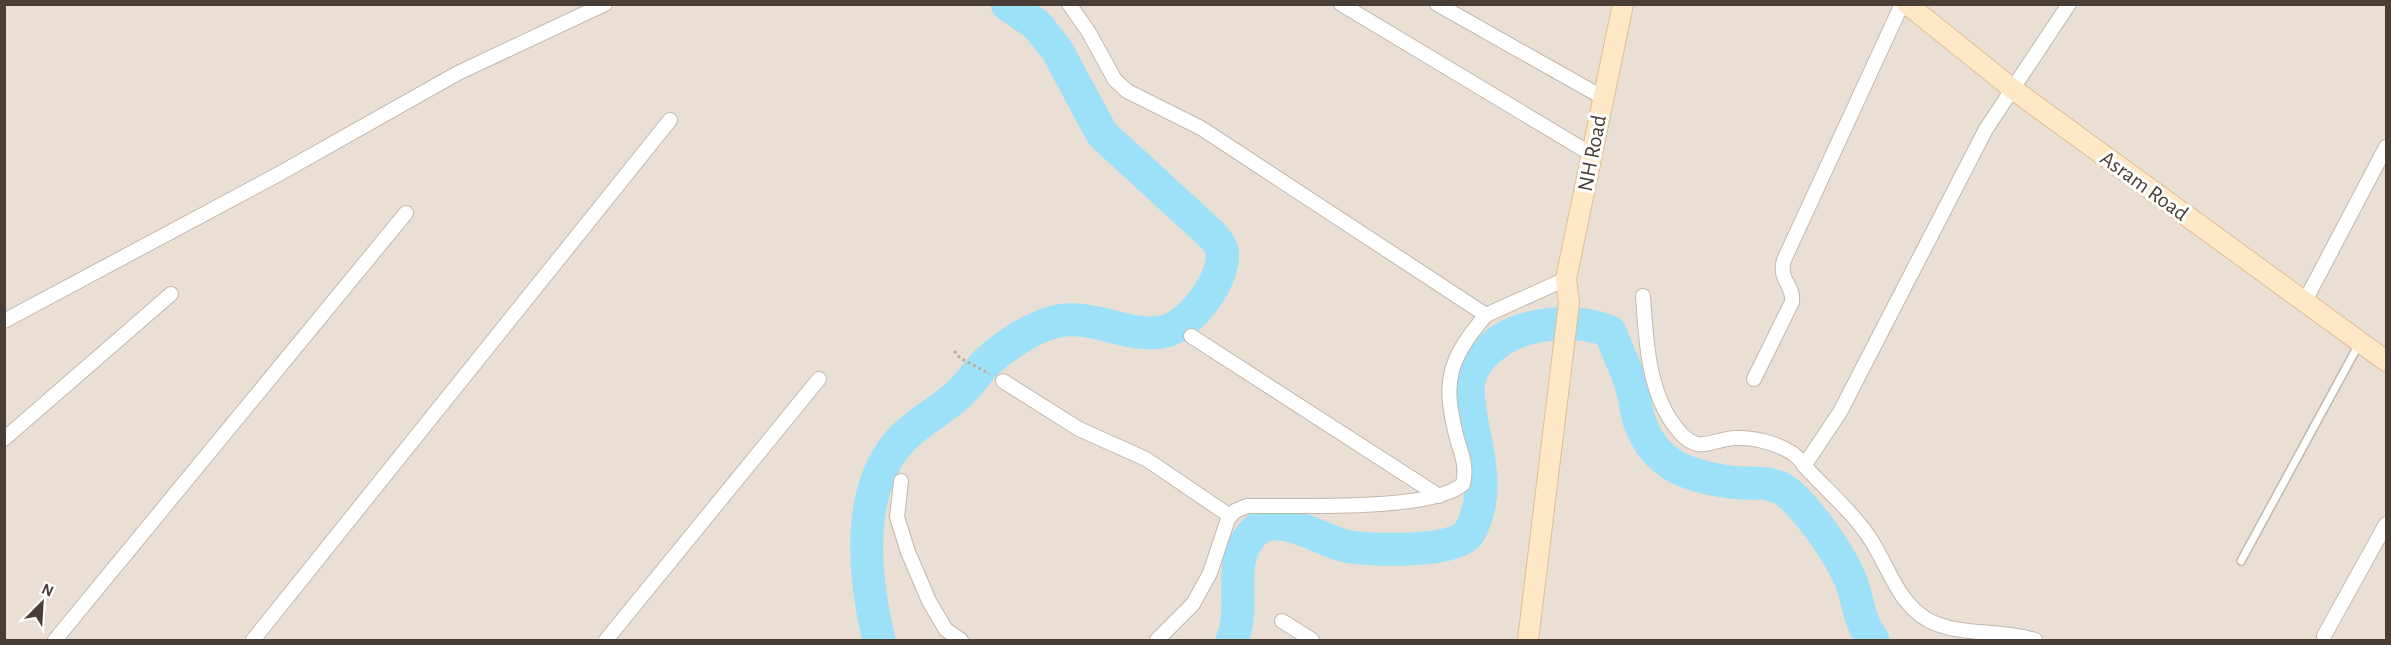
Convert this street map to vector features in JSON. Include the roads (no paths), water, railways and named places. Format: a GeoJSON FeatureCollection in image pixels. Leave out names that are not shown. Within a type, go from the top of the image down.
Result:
{"type":"FeatureCollection","features":[{"type":"Feature","properties":{"kind":"main road","name":"NH Road"},"geometry":{"type":"LineString","coordinates":[[1528,640],[1569,303],[1566,279],[1623,4]]}},
{"type":"Feature","properties":{"kind":"main road","name":"Asram Road"},"geometry":{"type":"LineString","coordinates":[[1907,4],[2013,90],[2386,361]]}},
{"type":"Feature","properties":{"kind":"street"},"geometry":{"type":"LineString","coordinates":[[4,321],[277,176],[458,73],[605,4]]}},
{"type":"Feature","properties":{"kind":"street"},"geometry":{"type":"LineString","coordinates":[[1069,4],[1089,31],[1115,80],[1128,91],[1201,128],[1485,315]]}},
{"type":"Feature","properties":{"kind":"street"},"geometry":{"type":"LineString","coordinates":[[1341,4],[1591,154]]}},
{"type":"Feature","properties":{"kind":"street"},"geometry":{"type":"LineString","coordinates":[[1437,4],[1602,97]]}},
{"type":"Feature","properties":{"kind":"street"},"geometry":{"type":"LineString","coordinates":[[1754,378],[1792,302],[1792,295],[1781,274],[1784,260],[1902,4]]}},
{"type":"Feature","properties":{"kind":"street"},"geometry":{"type":"LineString","coordinates":[[1804,466],[1840,412],[1986,129],[2069,4]]}},
{"type":"Feature","properties":{"kind":"street"},"geometry":{"type":"LineString","coordinates":[[253,640],[670,120]]}},
{"type":"Feature","properties":{"kind":"street"},"geometry":{"type":"LineString","coordinates":[[2305,301],[2386,147]]}},
{"type":"Feature","properties":{"kind":"street"},"geometry":{"type":"LineString","coordinates":[[55,640],[406,213]]}},
{"type":"Feature","properties":{"kind":"street"},"geometry":{"type":"LineString","coordinates":[[1157,640],[1193,604],[1210,573],[1230,516],[1247,506],[1389,503],[1439,496],[1457,490],[1463,484],[1465,466],[1451,414],[1449,376],[1463,345],[1485,315],[1566,279]]}},
{"type":"Feature","properties":{"kind":"street"},"geometry":{"type":"LineString","coordinates":[[4,439],[171,294]]}},
{"type":"Feature","properties":{"kind":"street"},"geometry":{"type":"LineString","coordinates":[[1643,296],[1650,363],[1665,413],[1679,432],[1698,445],[1707,446],[1732,438],[1747,438],[1769,443],[1793,453],[1856,519],[1871,539],[1907,604],[1917,613],[1942,626],[2035,640]]}},
{"type":"Feature","properties":{"kind":"street"},"geometry":{"type":"LineString","coordinates":[[1191,336],[1439,496]]}},
{"type":"Feature","properties":{"kind":"street"},"geometry":{"type":"LineString","coordinates":[[606,640],[819,379]]}},
{"type":"Feature","properties":{"kind":"street"},"geometry":{"type":"LineString","coordinates":[[1003,381],[1079,429],[1146,459],[1230,516]]}},
{"type":"Feature","properties":{"kind":"street"},"geometry":{"type":"LineString","coordinates":[[901,481],[897,517],[908,552],[929,601],[946,630],[961,640]]}},
{"type":"Feature","properties":{"kind":"street"},"geometry":{"type":"LineString","coordinates":[[2324,636],[2386,524]]}},
{"type":"Feature","properties":{"kind":"street"},"geometry":{"type":"LineString","coordinates":[[1281,621],[1312,640]]}},
{"type":"Feature","properties":{"kind":"lane"},"geometry":{"type":"LineString","coordinates":[[2241,561],[2360,341]]}},
{"type":"Feature","properties":{"kind":"waterway"},"geometry":{"type":"LineString","coordinates":[[879,640],[867,567],[869,515],[882,468],[902,439],[958,395],[995,355],[1021,336],[1040,327],[1059,321],[1072,320],[1153,333],[1176,327],[1206,298],[1219,273],[1222,261],[1222,250],[1212,235],[1102,134],[1057,50],[1037,25],[1007,4]]}},
{"type":"Feature","properties":{"kind":"waterway"},"geometry":{"type":"LineString","coordinates":[[1232,640],[1238,613],[1240,557],[1253,533],[1263,526],[1286,525],[1346,546],[1373,549],[1431,547],[1461,540],[1469,533],[1477,515],[1481,497],[1479,462],[1468,391],[1473,368],[1488,350],[1509,336],[1539,326],[1560,324],[1581,324],[1610,332],[1631,384],[1640,423],[1647,438],[1664,459],[1687,472],[1700,476],[1737,483],[1774,485],[1796,500],[1823,533],[1839,558],[1851,581],[1861,618],[1873,640]]}}]}
